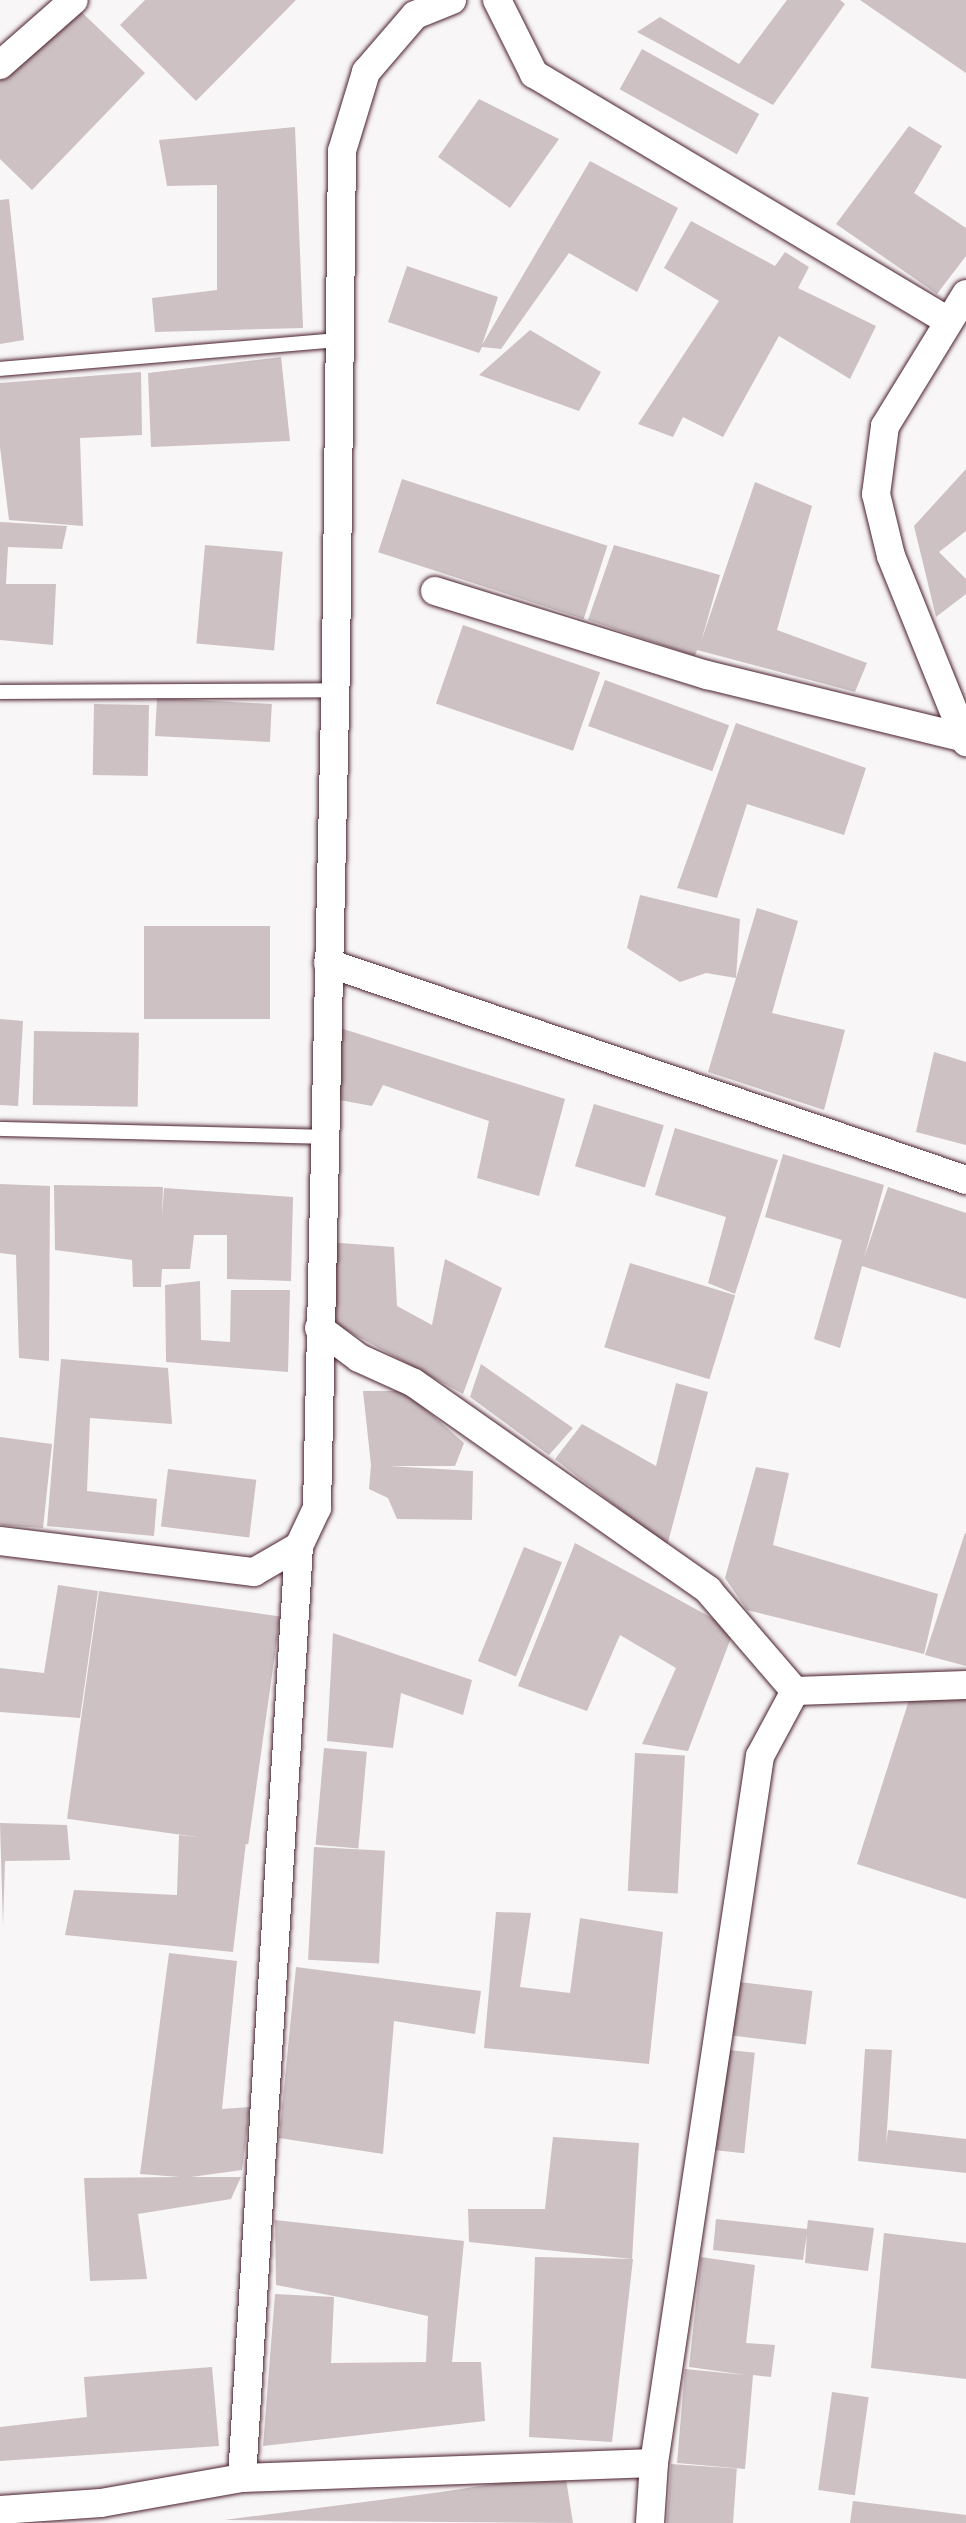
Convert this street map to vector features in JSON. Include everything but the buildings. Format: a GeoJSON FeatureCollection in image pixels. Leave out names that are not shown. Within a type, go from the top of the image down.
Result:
{"type":"FeatureCollection","features":[{"type":"Feature","properties":{"kind":"street"},"geometry":{"type":"LineString","coordinates":[[0,65],[74,0]]}},
{"type":"Feature","properties":{"kind":"street"},"geometry":{"type":"LineString","coordinates":[[242,2478],[299,1546],[317,1508],[335,690],[342,151],[366,72],[415,15],[452,0]]}},
{"type":"Feature","properties":{"kind":"street"},"geometry":{"type":"LineString","coordinates":[[497,0],[534,74],[947,320]]}},
{"type":"Feature","properties":{"kind":"street"},"geometry":{"type":"LineString","coordinates":[[966,294],[947,320],[885,426],[876,494],[891,556],[966,740]]}},
{"type":"Feature","properties":{"kind":"street"},"geometry":{"type":"LineString","coordinates":[[435,591],[707,675],[966,740]]}},
{"type":"Feature","properties":{"kind":"street"},"geometry":{"type":"LineString","coordinates":[[328,963],[966,1180]]}},
{"type":"Feature","properties":{"kind":"street"},"geometry":{"type":"LineString","coordinates":[[319,1328],[359,1358],[414,1383],[708,1590],[795,1691]]}},
{"type":"Feature","properties":{"kind":"street"},"geometry":{"type":"LineString","coordinates":[[0,1541],[254,1572],[299,1546]]}},
{"type":"Feature","properties":{"kind":"street"},"geometry":{"type":"LineString","coordinates":[[795,1691],[966,1685]]}},
{"type":"Feature","properties":{"kind":"street"},"geometry":{"type":"LineString","coordinates":[[650,2523],[654,2463],[760,1756],[795,1691]]}},
{"type":"Feature","properties":{"kind":"street"},"geometry":{"type":"LineString","coordinates":[[0,2510],[103,2513],[242,2478],[654,2463]]}},
{"type":"Feature","properties":{"kind":"lane"},"geometry":{"type":"LineString","coordinates":[[0,369],[340,340]]}},
{"type":"Feature","properties":{"kind":"lane"},"geometry":{"type":"LineString","coordinates":[[0,692],[335,690]]}},
{"type":"Feature","properties":{"kind":"lane"},"geometry":{"type":"LineString","coordinates":[[0,1129],[324,1137]]}}]}
